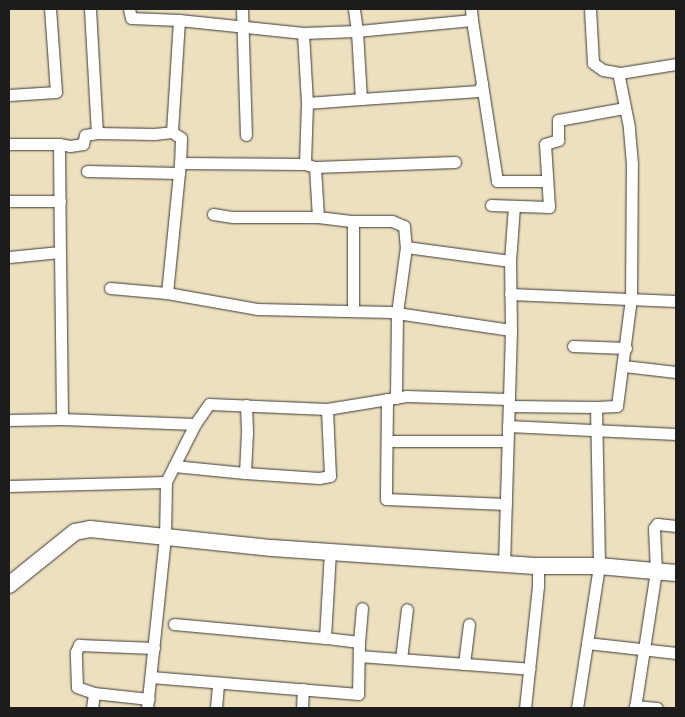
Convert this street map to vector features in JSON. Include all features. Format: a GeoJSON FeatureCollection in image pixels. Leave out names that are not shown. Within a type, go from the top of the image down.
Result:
{"type":"FeatureCollection","features":[{"type":"Feature","properties":{"kind":"street"},"geometry":{"type":"LineString","coordinates":[[9,95],[56,92],[50,9]]}},
{"type":"Feature","properties":{"kind":"street"},"geometry":{"type":"LineString","coordinates":[[90,9],[97,133]]}},
{"type":"Feature","properties":{"kind":"street"},"geometry":{"type":"LineString","coordinates":[[129,9],[131,18],[160,14],[179,20],[303,33],[357,32],[471,14],[497,181],[547,181]]}},
{"type":"Feature","properties":{"kind":"street"},"geometry":{"type":"LineString","coordinates":[[242,9],[246,135]]}},
{"type":"Feature","properties":{"kind":"street"},"geometry":{"type":"LineString","coordinates":[[354,9],[361,99]]}},
{"type":"Feature","properties":{"kind":"street"},"geometry":{"type":"LineString","coordinates":[[590,9],[593,63],[603,70],[620,74],[676,64]]}},
{"type":"Feature","properties":{"kind":"street"},"geometry":{"type":"LineString","coordinates":[[172,132],[179,20]]}},
{"type":"Feature","properties":{"kind":"street"},"geometry":{"type":"LineString","coordinates":[[303,33],[310,166],[318,217]]}},
{"type":"Feature","properties":{"kind":"street"},"geometry":{"type":"LineString","coordinates":[[154,648],[79,645],[76,652],[77,688],[148,704],[154,648],[165,537],[166,482],[195,424],[209,404],[327,409],[406,396],[596,407],[617,406],[624,366],[631,298],[632,164],[620,74]]}},
{"type":"Feature","properties":{"kind":"street"},"geometry":{"type":"LineString","coordinates":[[307,103],[479,91],[482,84]]}},
{"type":"Feature","properties":{"kind":"street"},"geometry":{"type":"LineString","coordinates":[[491,205],[549,207],[545,144],[558,140],[558,120],[625,108]]}},
{"type":"Feature","properties":{"kind":"street"},"geometry":{"type":"LineString","coordinates":[[9,144],[59,144],[70,146],[83,144],[85,135],[97,133],[154,134],[172,132],[181,138],[180,168],[167,293]]}},
{"type":"Feature","properties":{"kind":"street"},"geometry":{"type":"LineString","coordinates":[[59,144],[62,419]]}},
{"type":"Feature","properties":{"kind":"street"},"geometry":{"type":"LineString","coordinates":[[87,171],[455,162]]}},
{"type":"Feature","properties":{"kind":"street"},"geometry":{"type":"LineString","coordinates":[[9,201],[60,201]]}},
{"type":"Feature","properties":{"kind":"street"},"geometry":{"type":"LineString","coordinates":[[504,563],[511,330],[510,261],[514,207]]}},
{"type":"Feature","properties":{"kind":"street"},"geometry":{"type":"LineString","coordinates":[[213,214],[233,217],[318,217],[352,221],[392,220],[401,223],[406,232],[406,247],[397,313],[387,441],[386,499],[506,504]]}},
{"type":"Feature","properties":{"kind":"street"},"geometry":{"type":"LineString","coordinates":[[352,221],[353,311]]}},
{"type":"Feature","properties":{"kind":"street"},"geometry":{"type":"LineString","coordinates":[[406,247],[510,261]]}},
{"type":"Feature","properties":{"kind":"street"},"geometry":{"type":"LineString","coordinates":[[9,257],[60,252]]}},
{"type":"Feature","properties":{"kind":"street"},"geometry":{"type":"LineString","coordinates":[[110,288],[167,293],[257,309],[397,313],[511,330]]}},
{"type":"Feature","properties":{"kind":"street"},"geometry":{"type":"LineString","coordinates":[[510,294],[676,301]]}},
{"type":"Feature","properties":{"kind":"street"},"geometry":{"type":"LineString","coordinates":[[573,346],[626,348]]}},
{"type":"Feature","properties":{"kind":"street"},"geometry":{"type":"LineString","coordinates":[[624,366],[676,372]]}},
{"type":"Feature","properties":{"kind":"street"},"geometry":{"type":"LineString","coordinates":[[244,473],[247,432],[246,405]]}},
{"type":"Feature","properties":{"kind":"street"},"geometry":{"type":"LineString","coordinates":[[577,708],[599,566],[596,407]]}},
{"type":"Feature","properties":{"kind":"street"},"geometry":{"type":"LineString","coordinates":[[174,466],[319,478],[330,476],[327,409]]}},
{"type":"Feature","properties":{"kind":"street"},"geometry":{"type":"LineString","coordinates":[[9,420],[62,419],[195,424]]}},
{"type":"Feature","properties":{"kind":"street"},"geometry":{"type":"LineString","coordinates":[[508,426],[676,434]]}},
{"type":"Feature","properties":{"kind":"street"},"geometry":{"type":"LineString","coordinates":[[387,441],[508,441]]}},
{"type":"Feature","properties":{"kind":"street"},"geometry":{"type":"LineString","coordinates":[[9,486],[166,482]]}},
{"type":"Feature","properties":{"kind":"street"},"geometry":{"type":"LineString","coordinates":[[657,708],[635,707],[656,571],[654,528],[657,524],[676,526]]}},
{"type":"Feature","properties":{"kind":"street"},"geometry":{"type":"LineString","coordinates":[[9,586],[75,532],[90,530],[330,552],[538,566],[599,566],[676,573]]}},
{"type":"Feature","properties":{"kind":"street"},"geometry":{"type":"LineString","coordinates":[[325,638],[330,552]]}},
{"type":"Feature","properties":{"kind":"street"},"geometry":{"type":"LineString","coordinates":[[525,708],[530,670],[538,566]]}},
{"type":"Feature","properties":{"kind":"street"},"geometry":{"type":"LineString","coordinates":[[151,677],[358,694],[362,608]]}},
{"type":"Feature","properties":{"kind":"street"},"geometry":{"type":"LineString","coordinates":[[401,659],[407,608]]}},
{"type":"Feature","properties":{"kind":"street"},"geometry":{"type":"LineString","coordinates":[[174,624],[359,642]]}},
{"type":"Feature","properties":{"kind":"street"},"geometry":{"type":"LineString","coordinates":[[464,664],[469,624]]}},
{"type":"Feature","properties":{"kind":"street"},"geometry":{"type":"LineString","coordinates":[[588,643],[676,653]]}},
{"type":"Feature","properties":{"kind":"street"},"geometry":{"type":"LineString","coordinates":[[359,656],[530,670]]}},
{"type":"Feature","properties":{"kind":"street"},"geometry":{"type":"LineString","coordinates":[[216,708],[218,683]]}},
{"type":"Feature","properties":{"kind":"street"},"geometry":{"type":"LineString","coordinates":[[302,708],[303,690]]}},
{"type":"Feature","properties":{"kind":"street"},"geometry":{"type":"LineString","coordinates":[[92,708],[94,693]]}}]}
